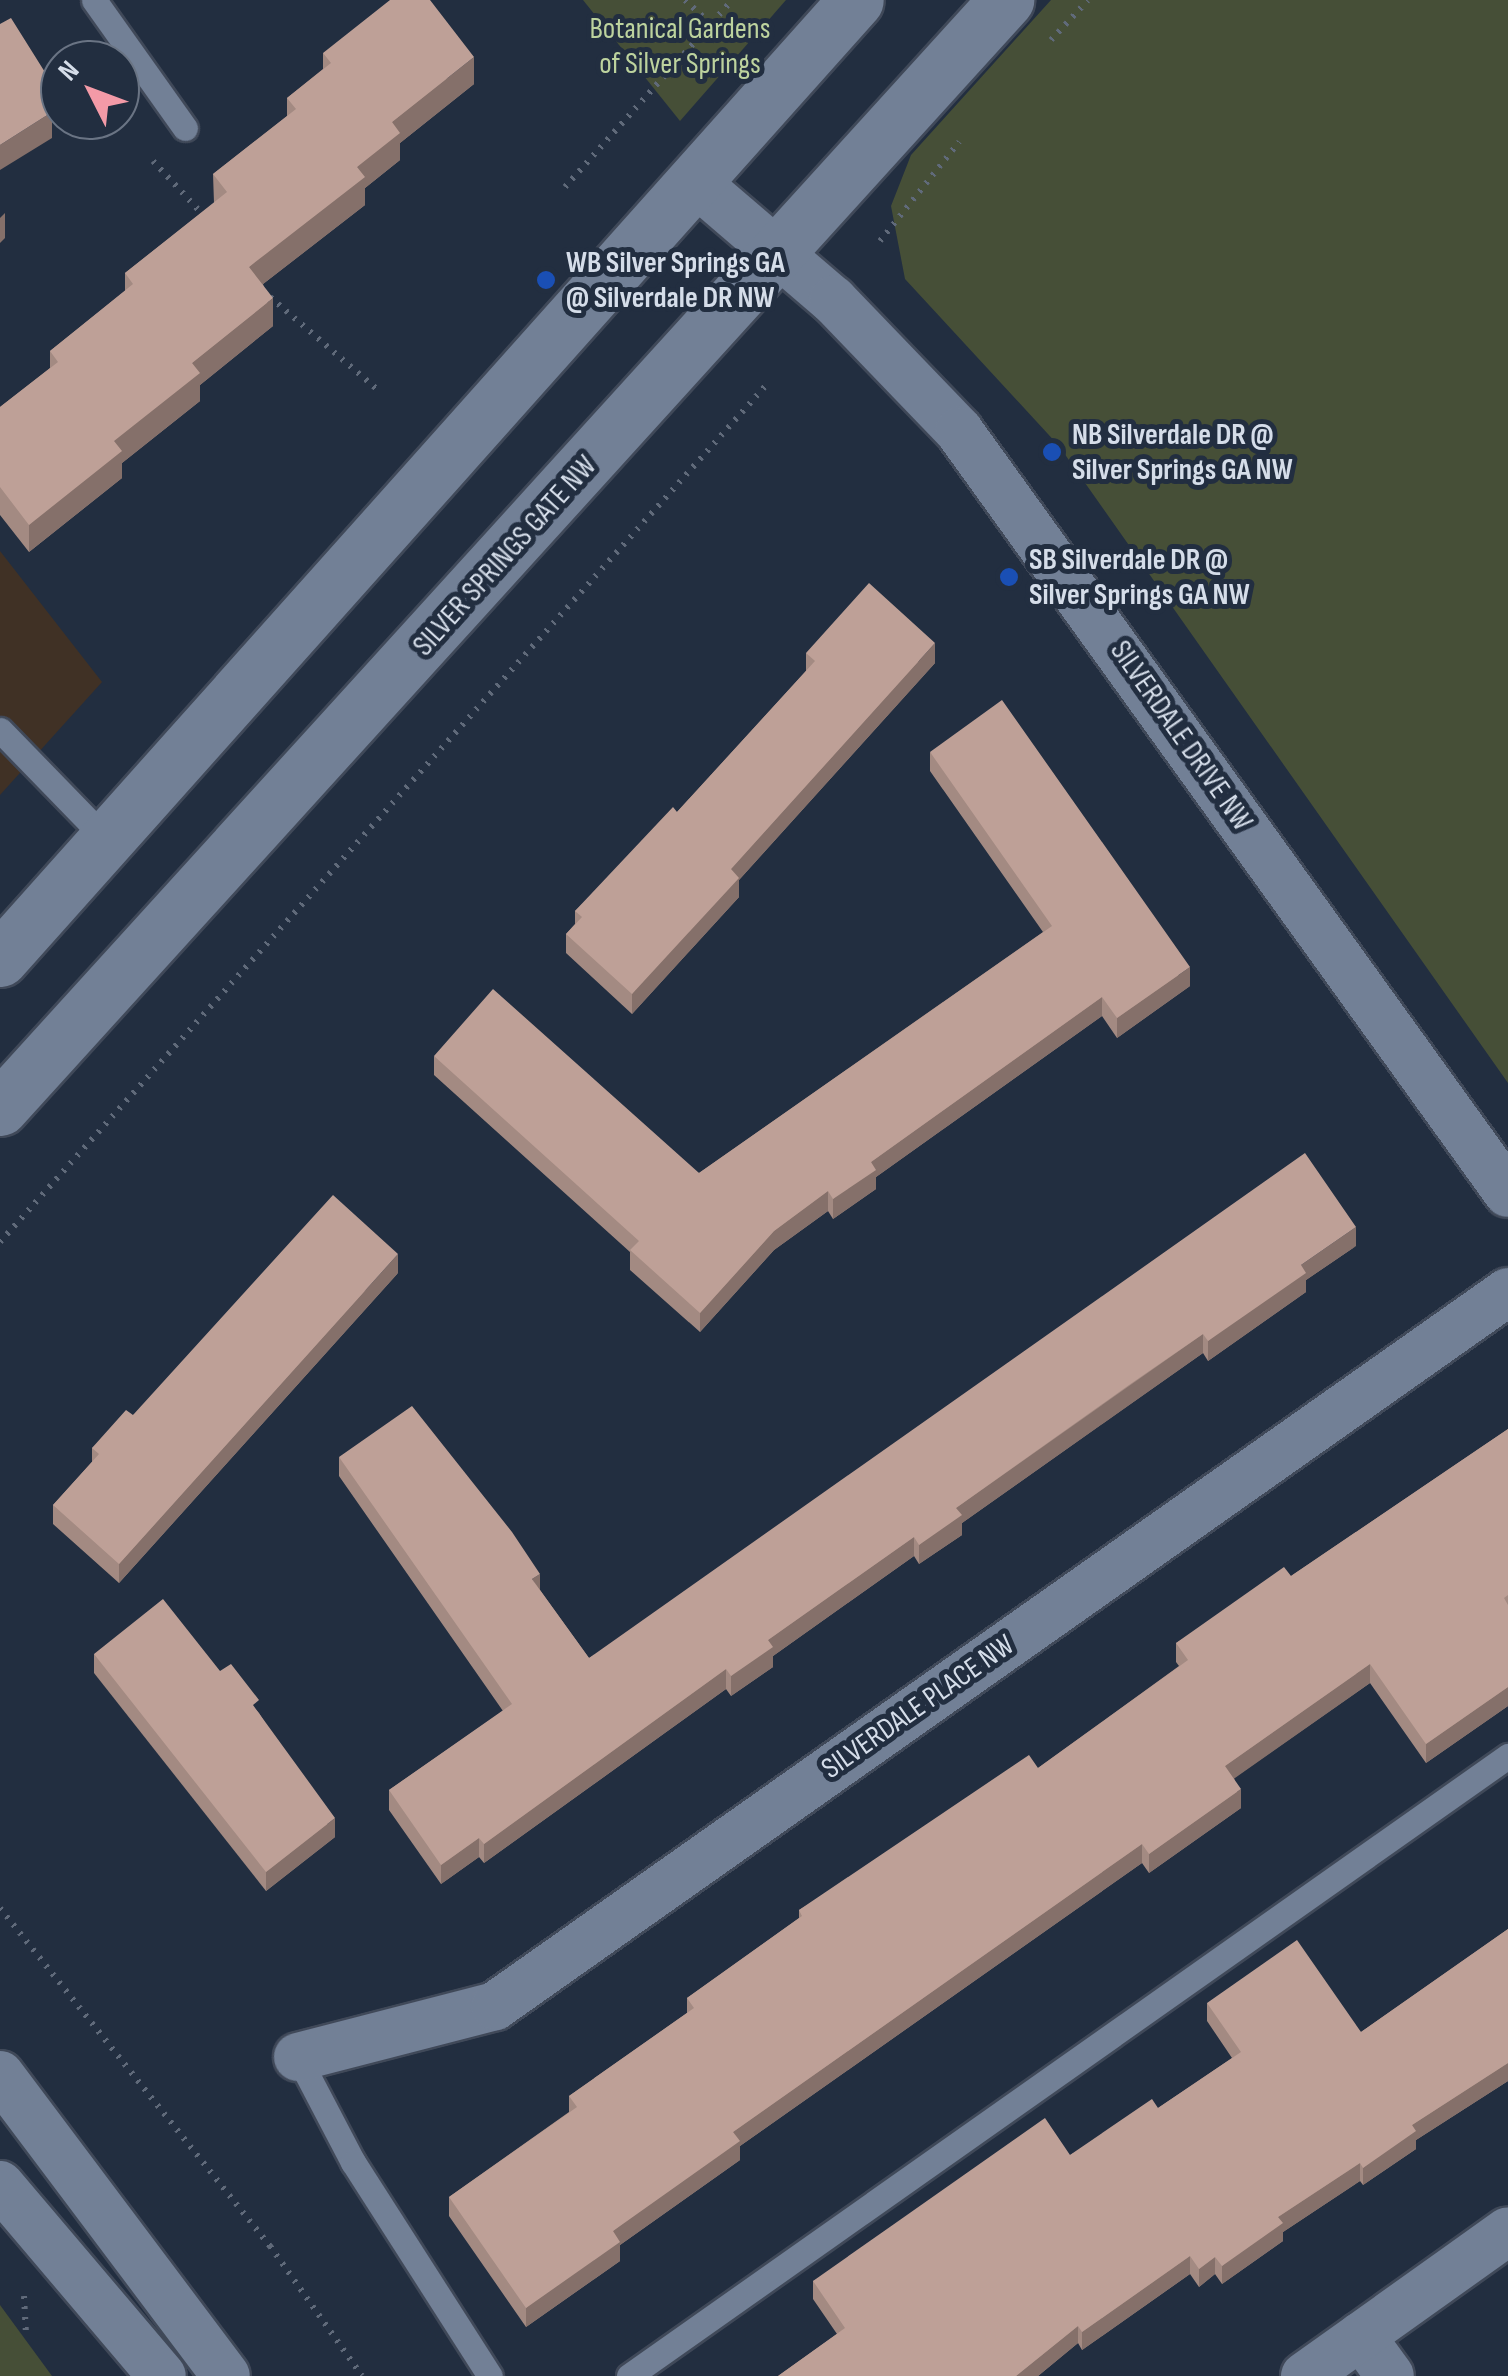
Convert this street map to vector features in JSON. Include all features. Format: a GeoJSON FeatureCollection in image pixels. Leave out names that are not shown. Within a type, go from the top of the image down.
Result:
{"type":"FeatureCollection","features":[{"type":"Feature","properties":{"kind":"street"},"geometry":{"type":"LineString","coordinates":[[0,959],[856,0]]}},
{"type":"Feature","properties":{"kind":"street","name":"SILVER SPRINGS GATE NW"},"geometry":{"type":"LineString","coordinates":[[0,1108],[1006,0]]}},
{"type":"Feature","properties":{"kind":"street","name":"SILVERDALE DRIVE NW"},"geometry":{"type":"LineString","coordinates":[[694,181],[833,300],[959,430],[1508,1193]]}},
{"type":"Feature","properties":{"kind":"street","name":"SILVERDALE PLACE NW"},"geometry":{"type":"LineString","coordinates":[[298,2057],[495,2006],[1508,1292]]}},
{"type":"Feature","properties":{"kind":"street"},"geometry":{"type":"LineString","coordinates":[[0,2075],[226,2376]]}},
{"type":"Feature","properties":{"kind":"street"},"geometry":{"type":"LineString","coordinates":[[0,2184],[162,2376]]}},
{"type":"Feature","properties":{"kind":"street"},"geometry":{"type":"LineString","coordinates":[[1305,2376],[1508,2232]]}},
{"type":"Feature","properties":{"kind":"street"},"geometry":{"type":"LineString","coordinates":[[1362,2336],[1390,2376]]}},
{"type":"Feature","properties":{"kind":"lane"},"geometry":{"type":"LineString","coordinates":[[94,0],[185,128]]}},
{"type":"Feature","properties":{"kind":"lane"},"geometry":{"type":"LineString","coordinates":[[0,730],[105,838]]}},
{"type":"Feature","properties":{"kind":"lane"},"geometry":{"type":"LineString","coordinates":[[629,2376],[1508,1756]]}},
{"type":"Feature","properties":{"kind":"lane"},"geometry":{"type":"LineString","coordinates":[[298,2057],[353,2162],[490,2376]]}},
{"type":"Feature","properties":{"kind":"path"},"geometry":{"type":"LineString","coordinates":[[685,0],[710,24]]}},
{"type":"Feature","properties":{"kind":"path"},"geometry":{"type":"LineString","coordinates":[[565,188],[732,0]]}},
{"type":"Feature","properties":{"kind":"path"},"geometry":{"type":"LineString","coordinates":[[1036,56],[1088,0]]}},
{"type":"Feature","properties":{"kind":"path"},"geometry":{"type":"LineString","coordinates":[[880,241],[973,126]]}},
{"type":"Feature","properties":{"kind":"path"},"geometry":{"type":"LineString","coordinates":[[153,161],[213,227]]}},
{"type":"Feature","properties":{"kind":"path"},"geometry":{"type":"LineString","coordinates":[[257,281],[379,391]]}},
{"type":"Feature","properties":{"kind":"path"},"geometry":{"type":"LineString","coordinates":[[0,1242],[769,382]]}},
{"type":"Feature","properties":{"kind":"path"},"geometry":{"type":"LineString","coordinates":[[0,1908],[270,2246],[362,2376]]}},
{"type":"Feature","properties":{"kind":"shaded area"},"geometry":{"type":"Polygon","coordinates":[[[0,551],[102,682],[0,795],[0,551]]]}},
{"type":"Feature","properties":{"kind":"green space","name":"Botanical Gardens of Silver Springs"},"geometry":{"type":"Polygon","coordinates":[[[583,0],[786,0],[680,121],[583,0]]]}},
{"type":"Feature","properties":{"kind":"green space"},"geometry":{"type":"Polygon","coordinates":[[[1051,0],[1508,0],[1508,1083],[1059,446],[905,279],[891,206],[911,155],[1051,0]]]}},
{"type":"Feature","properties":{"kind":"green space"},"geometry":{"type":"Polygon","coordinates":[[[0,2305],[52,2376],[0,2376],[0,2305]]]}},
{"type":"Feature","properties":{"kind":"building"},"geometry":{"type":"Polygon","coordinates":[[[390,0],[430,0],[474,57],[392,122],[400,133],[357,167],[365,177],[249,267],[273,298],[192,363],[200,373],[114,441],[122,451],[29,525],[0,487],[0,407],[58,362],[50,351],[133,284],[125,273],[227,192],[213,174],[296,109],[287,98],[331,63],[323,53],[390,0]]]}},
{"type":"Feature","properties":{"kind":"building"},"geometry":{"type":"Polygon","coordinates":[[[11,18],[40,64],[40,120],[0,145],[0,24],[11,18]]]}},
{"type":"Feature","properties":{"kind":"building"},"geometry":{"type":"Polygon","coordinates":[[[869,583],[935,643],[731,869],[739,878],[632,994],[566,934],[582,917],[575,911],[673,807],[677,812],[815,661],[806,653],[869,583]]]}},
{"type":"Feature","properties":{"kind":"building"},"geometry":{"type":"Polygon","coordinates":[[[1002,700],[1190,967],[1117,1018],[1102,997],[871,1162],[876,1170],[833,1199],[828,1191],[774,1231],[700,1313],[630,1250],[639,1241],[434,1056],[493,989],[699,1173],[1052,926],[930,752],[1002,700]]]}},
{"type":"Feature","properties":{"kind":"building"},"geometry":{"type":"Polygon","coordinates":[[[1305,1153],[1356,1227],[1301,1265],[1306,1273],[1208,1341],[1203,1334],[956,1508],[962,1515],[919,1545],[914,1537],[768,1640],[773,1647],[731,1676],[726,1669],[484,1844],[479,1838],[441,1865],[389,1790],[512,1704],[339,1457],[412,1406],[512,1532],[540,1574],[532,1579],[589,1658],[1305,1153]]]}},
{"type":"Feature","properties":{"kind":"building"},"geometry":{"type":"Polygon","coordinates":[[[333,1195],[398,1254],[119,1564],[53,1505],[99,1454],[92,1448],[126,1410],[133,1415],[333,1195]]]}},
{"type":"Feature","properties":{"kind":"building"},"geometry":{"type":"Polygon","coordinates":[[[1508,1429],[1508,1595],[1504,1598],[1508,1605],[1508,1687],[1426,1744],[1370,1664],[1225,1766],[1241,1789],[1149,1854],[1142,1844],[733,2132],[740,2141],[613,2231],[620,2242],[526,2308],[449,2197],[577,2107],[569,2096],[694,2008],[687,1998],[802,1916],[799,1910],[1029,1755],[1038,1768],[1188,1660],[1176,1643],[1284,1567],[1291,1576],[1508,1429]]]}},
{"type":"Feature","properties":{"kind":"building"},"geometry":{"type":"Polygon","coordinates":[[[163,1599],[220,1671],[231,1664],[259,1700],[253,1705],[335,1818],[266,1872],[94,1654],[163,1599]]]}},
{"type":"Feature","properties":{"kind":"building"},"geometry":{"type":"Polygon","coordinates":[[[1508,1929],[1508,2063],[1412,2125],[1416,2131],[1363,2168],[1360,2163],[1278,2217],[1283,2223],[1222,2266],[1215,2257],[1199,2269],[1190,2256],[1082,2332],[1078,2326],[1016,2376],[778,2376],[845,2328],[813,2281],[1045,2118],[1070,2155],[1152,2099],[1158,2108],[1241,2052],[1207,2003],[1297,1940],[1361,2032],[1508,1929]]]}},
{"type":"Feature","properties":{"kind":"place","name":"WB Silver Springs GA @ Silverdale DR NW"},"geometry":{"type":"Point","coordinates":[546,280]}},
{"type":"Feature","properties":{"kind":"place","name":"NB Silverdale DR @ Silver Springs GA NW"},"geometry":{"type":"Point","coordinates":[1052,452]}},
{"type":"Feature","properties":{"kind":"place","name":"SB Silverdale DR @ Silver Springs GA NW"},"geometry":{"type":"Point","coordinates":[1009,577]}}]}
